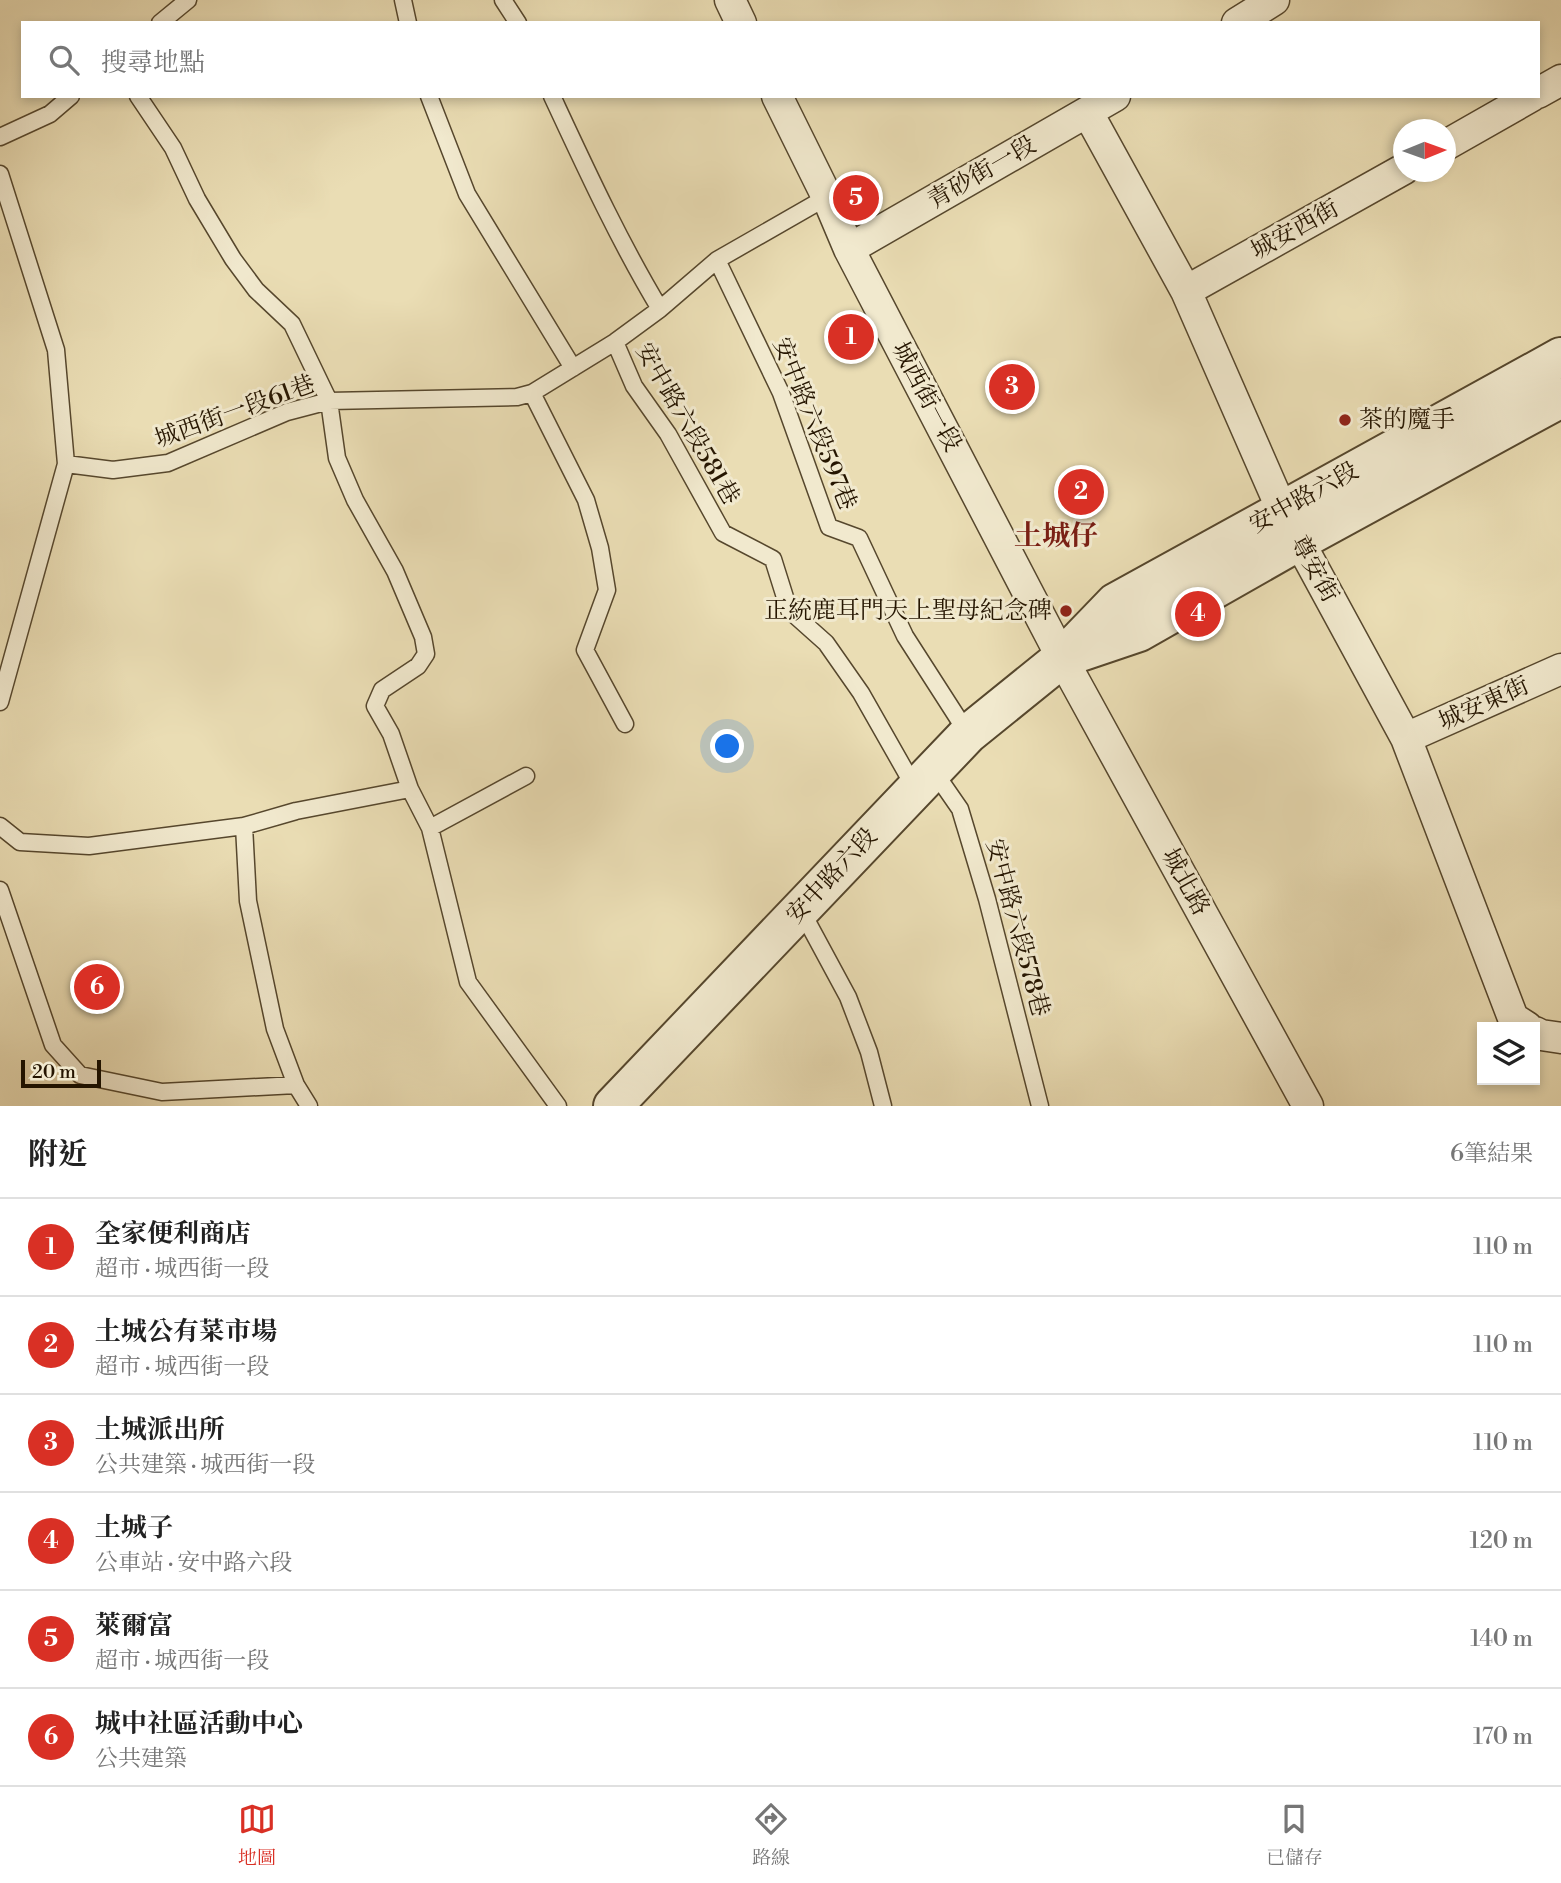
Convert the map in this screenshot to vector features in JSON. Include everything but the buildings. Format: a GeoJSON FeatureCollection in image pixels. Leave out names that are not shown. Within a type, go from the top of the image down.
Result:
{"type":"FeatureCollection","features":[{"type":"Feature","properties":{"kind":"street"},"geometry":{"type":"LineString","coordinates":[[730,0],[740,21]]}},
{"type":"Feature","properties":{"kind":"street"},"geometry":{"type":"LineString","coordinates":[[1240,21],[1274,0]]}},
{"type":"Feature","properties":{"kind":"street"},"geometry":{"type":"LineString","coordinates":[[1540,92],[1561,80]]}},
{"type":"Feature","properties":{"kind":"street","name":"城西街一段"},"geometry":{"type":"LineString","coordinates":[[778,98],[827,197],[849,249],[1062,658]]}},
{"type":"Feature","properties":{"kind":"street","name":"青砂街一段"},"geometry":{"type":"LineString","coordinates":[[849,249],[1112,98]]}},
{"type":"Feature","properties":{"kind":"street"},"geometry":{"type":"LineString","coordinates":[[1456,139],[1528,98]]}},
{"type":"Feature","properties":{"kind":"street","name":"尊安街"},"geometry":{"type":"LineString","coordinates":[[1088,113],[1186,291],[1290,526],[1406,738],[1513,1018],[1519,1022]]}},
{"type":"Feature","properties":{"kind":"street","name":"城安西街"},"geometry":{"type":"LineString","coordinates":[[1186,291],[1393,175]]}},
{"type":"Feature","properties":{"kind":"street","name":"安中路六段"},"geometry":{"type":"LineString","coordinates":[[1290,526],[1561,357]]}},
{"type":"Feature","properties":{"kind":"street","name":"安中路六段"},"geometry":{"type":"LineString","coordinates":[[613,1106],[968,734],[1062,658],[1115,603],[1290,526],[1561,398]]}},
{"type":"Feature","properties":{"kind":"street","name":"城北路"},"geometry":{"type":"LineString","coordinates":[[1062,658],[1308,1106]]}},
{"type":"Feature","properties":{"kind":"street","name":"城安東街"},"geometry":{"type":"LineString","coordinates":[[1406,738],[1561,669]]}},
{"type":"Feature","properties":{"kind":"street"},"geometry":{"type":"LineString","coordinates":[[1540,1034],[1561,1038]]}},
{"type":"Feature","properties":{"kind":"lane"},"geometry":{"type":"LineString","coordinates":[[162,21],[188,0]]}},
{"type":"Feature","properties":{"kind":"lane"},"geometry":{"type":"LineString","coordinates":[[403,0],[408,21]]}},
{"type":"Feature","properties":{"kind":"lane"},"geometry":{"type":"LineString","coordinates":[[503,0],[518,21]]}},
{"type":"Feature","properties":{"kind":"lane"},"geometry":{"type":"LineString","coordinates":[[0,137],[50,114],[69,98]]}},
{"type":"Feature","properties":{"kind":"lane"},"geometry":{"type":"LineString","coordinates":[[139,98],[173,148],[197,199],[233,259],[256,290],[292,324],[329,401],[337,458],[355,500],[395,571],[423,636],[426,654],[418,666],[383,690],[375,706],[391,734],[410,789],[430,828],[468,982],[558,1106]]}},
{"type":"Feature","properties":{"kind":"lane"},"geometry":{"type":"LineString","coordinates":[[430,98],[467,194],[573,368]]}},
{"type":"Feature","properties":{"kind":"lane"},"geometry":{"type":"LineString","coordinates":[[553,98],[615,230],[660,309]]}},
{"type":"Feature","properties":{"kind":"lane"},"geometry":{"type":"LineString","coordinates":[[0,174],[56,350],[66,464],[0,702]]}},
{"type":"Feature","properties":{"kind":"lane","name":"城西街一段61巷"},"geometry":{"type":"LineString","coordinates":[[66,464],[113,470],[168,463],[287,412],[329,401],[517,397],[532,393],[615,342],[660,309],[717,260],[827,197]]}},
{"type":"Feature","properties":{"kind":"lane","name":"安中路六段597巷"},"geometry":{"type":"LineString","coordinates":[[717,260],[782,393],[829,527],[859,538],[905,636],[968,734]]}},
{"type":"Feature","properties":{"kind":"lane","name":"安中路六段581巷"},"geometry":{"type":"LineString","coordinates":[[615,342],[634,386],[668,434],[723,533],[773,559],[789,610],[826,643],[924,779]]}},
{"type":"Feature","properties":{"kind":"lane"},"geometry":{"type":"LineString","coordinates":[[532,393],[586,500],[597,536],[607,590],[585,650],[625,724]]}},
{"type":"Feature","properties":{"kind":"lane"},"geometry":{"type":"LineString","coordinates":[[430,828],[526,776]]}},
{"type":"Feature","properties":{"kind":"lane","name":"安中路六段578巷"},"geometry":{"type":"LineString","coordinates":[[924,779],[960,809],[987,899],[1040,1106]]}},
{"type":"Feature","properties":{"kind":"lane"},"geometry":{"type":"LineString","coordinates":[[0,826],[20,842],[89,846],[244,826],[296,811],[410,789]]}},
{"type":"Feature","properties":{"kind":"lane"},"geometry":{"type":"LineString","coordinates":[[244,826],[248,901],[275,1029],[296,1085],[309,1106]]}},
{"type":"Feature","properties":{"kind":"lane"},"geometry":{"type":"LineString","coordinates":[[0,890],[53,1045],[80,1074],[162,1092],[296,1085]]}},
{"type":"Feature","properties":{"kind":"lane"},"geometry":{"type":"LineString","coordinates":[[801,910],[848,997],[869,1052],[883,1106]]}},
{"type":"Feature","properties":{"kind":"place","name":"萊爾富"},"geometry":{"type":"Point","coordinates":[856,198]}},
{"type":"Feature","properties":{"kind":"place","name":"全家便利商店"},"geometry":{"type":"Point","coordinates":[851,337]}},
{"type":"Feature","properties":{"kind":"place","name":"土城派出所"},"geometry":{"type":"Point","coordinates":[1012,387]}},
{"type":"Feature","properties":{"kind":"place","name":"茶的魔手"},"geometry":{"type":"Point","coordinates":[1345,420]}},
{"type":"Feature","properties":{"kind":"place","name":"土城公有菜市場"},"geometry":{"type":"Point","coordinates":[1081,492]}},
{"type":"Feature","properties":{"kind":"place","name":"正統鹿耳門天上聖母紀念碑"},"geometry":{"type":"Point","coordinates":[1066,611]}},
{"type":"Feature","properties":{"kind":"place","name":"土城子"},"geometry":{"type":"Point","coordinates":[1198,614]}},
{"type":"Feature","properties":{"kind":"place","name":"城中社區活動中心"},"geometry":{"type":"Point","coordinates":[97,987]}},
{"type":"Feature","properties":{"kind":"district","name":"土城仔"},"geometry":{"type":"Point","coordinates":[1056,536]}}]}
